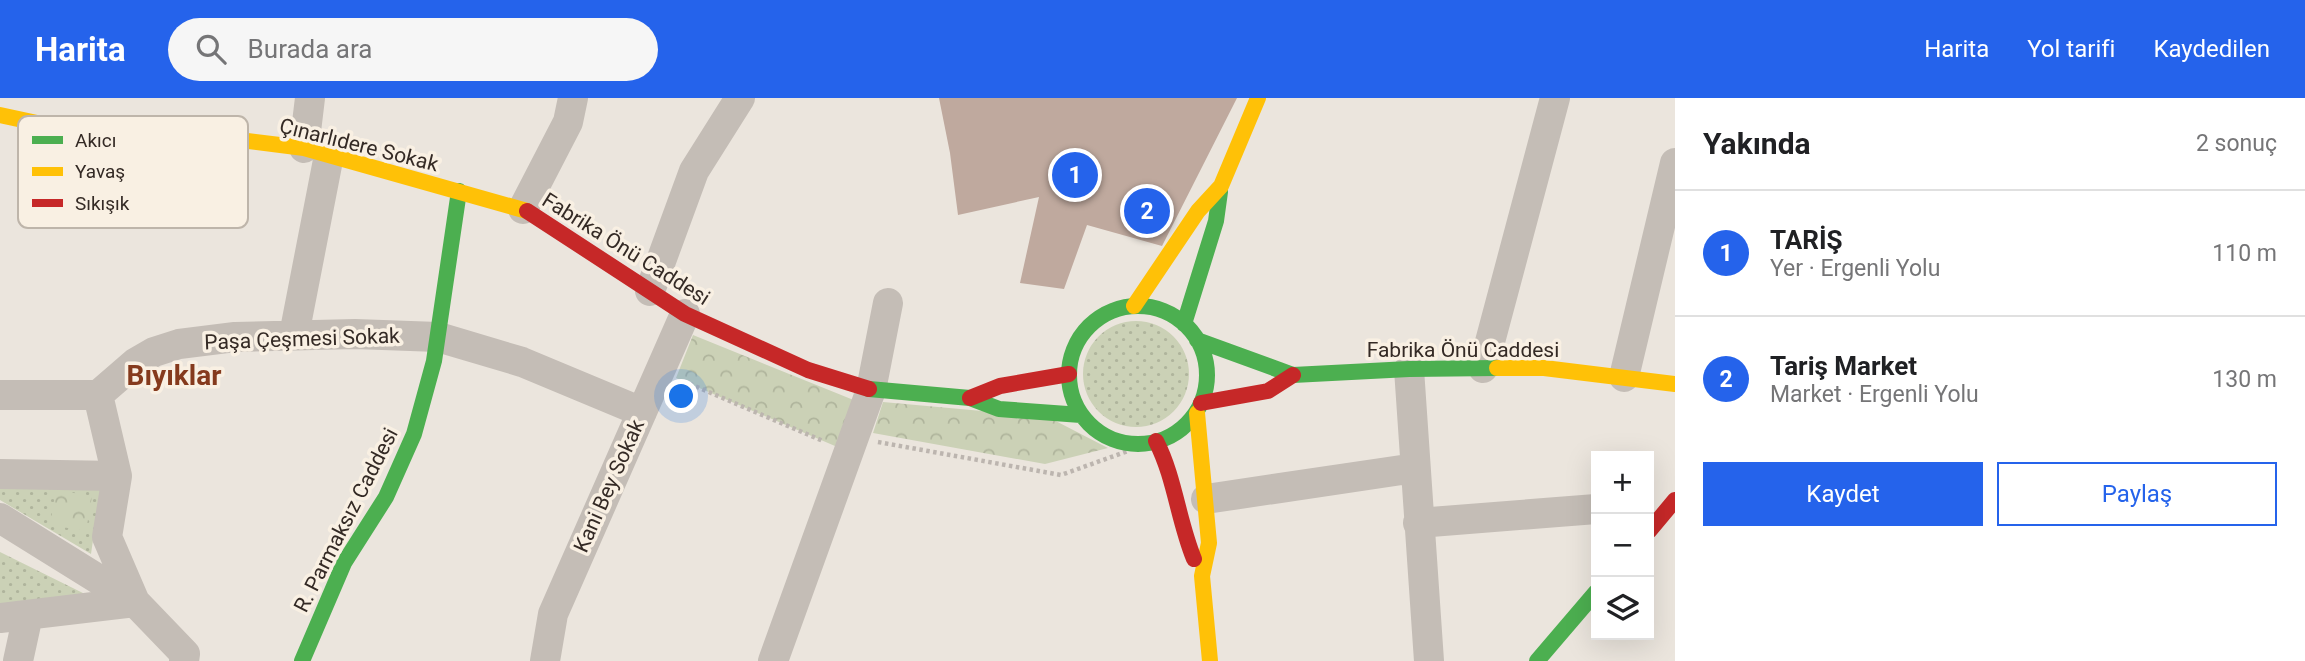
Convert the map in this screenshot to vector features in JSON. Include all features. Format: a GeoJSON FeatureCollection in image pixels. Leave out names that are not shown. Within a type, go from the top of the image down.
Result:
{"type":"FeatureCollection","features":[{"type":"Feature","properties":{"kind":"street"},"geometry":{"type":"LineString","coordinates":[[294,335],[316,152],[310,98]]}},
{"type":"Feature","properties":{"kind":"street"},"geometry":{"type":"LineString","coordinates":[[523,209],[568,122],[573,98]]}},
{"type":"Feature","properties":{"kind":"street"},"geometry":{"type":"LineString","coordinates":[[650,291],[694,171],[740,98]]}},
{"type":"Feature","properties":{"kind":"street"},"geometry":{"type":"LineString","coordinates":[[1184,324],[1216,220],[1221,187],[1258,98]]}},
{"type":"Feature","properties":{"kind":"street"},"geometry":{"type":"LineString","coordinates":[[1483,368],[1555,98]]}},
{"type":"Feature","properties":{"kind":"street","name":"Çınarlıdere Sokak"},"geometry":{"type":"LineString","coordinates":[[0,116],[18,120]]}},
{"type":"Feature","properties":{"kind":"street","name":"Çınarlıdere Sokak"},"geometry":{"type":"LineString","coordinates":[[248,142],[316,152],[459,191]]}},
{"type":"Feature","properties":{"kind":"street"},"geometry":{"type":"LineString","coordinates":[[1623,377],[1675,163]]}},
{"type":"Feature","properties":{"kind":"street"},"geometry":{"type":"LineString","coordinates":[[1133,306],[1198,211],[1221,187]]}},
{"type":"Feature","properties":{"kind":"street","name":"Fabrika Önü Caddesi"},"geometry":{"type":"LineString","coordinates":[[459,191],[523,209],[685,314],[808,370],[870,390],[970,398],[999,409],[1081,415]]}},
{"type":"Feature","properties":{"kind":"street","name":"R. Parmaksız Caddesi"},"geometry":{"type":"LineString","coordinates":[[302,661],[344,563],[386,497],[414,434],[434,361],[459,191]]}},
{"type":"Feature","properties":{"kind":"street"},"geometry":{"type":"LineString","coordinates":[[773,661],[870,390],[888,303]]}},
{"type":"Feature","properties":{"kind":"street"},"geometry":{"type":"LineString","coordinates":[[1199,408],[1169,437],[1152,442],[1126,443],[1105,436],[1081,415],[1071,395],[1070,362],[1078,340],[1092,323],[1111,311],[1133,306],[1152,307],[1169,313],[1184,324],[1198,340],[1205,360],[1207,380],[1199,408],[1209,543],[1202,576],[1210,661]]}},
{"type":"Feature","properties":{"kind":"street","name":"Kani Bey Sokak"},"geometry":{"type":"LineString","coordinates":[[545,661],[553,614],[685,314]]}},
{"type":"Feature","properties":{"kind":"street","name":"Paşa Çeşmesi Sokak"},"geometry":{"type":"LineString","coordinates":[[98,395],[135,363],[154,352],[179,344],[235,337],[355,334],[438,337],[522,362],[642,412]]}},
{"type":"Feature","properties":{"kind":"street","name":"Fabrika Önü Caddesi"},"geometry":{"type":"LineString","coordinates":[[1198,340],[1293,375],[1409,369],[1544,368],[1675,384]]}},
{"type":"Feature","properties":{"kind":"street"},"geometry":{"type":"LineString","coordinates":[[1409,369],[1429,661]]}},
{"type":"Feature","properties":{"kind":"street","name":"Fabrika Önü Caddesi"},"geometry":{"type":"LineString","coordinates":[[970,398],[1000,386],[1069,374]]}},
{"type":"Feature","properties":{"kind":"street","name":"Fabrika Önü Caddesi"},"geometry":{"type":"LineString","coordinates":[[1199,408],[1268,391],[1293,375]]}},
{"type":"Feature","properties":{"kind":"street"},"geometry":{"type":"LineString","coordinates":[[0,395],[98,395],[117,476],[107,537],[135,602]]}},
{"type":"Feature","properties":{"kind":"street"},"geometry":{"type":"LineString","coordinates":[[1152,442],[1171,471],[1187,544],[1202,576]]}},
{"type":"Feature","properties":{"kind":"street"},"geometry":{"type":"LineString","coordinates":[[1206,499],[1415,468]]}},
{"type":"Feature","properties":{"kind":"street"},"geometry":{"type":"LineString","coordinates":[[0,474],[117,476]]}},
{"type":"Feature","properties":{"kind":"street"},"geometry":{"type":"LineString","coordinates":[[1654,522],[1666,502]]}},
{"type":"Feature","properties":{"kind":"street"},"geometry":{"type":"LineString","coordinates":[[1418,523],[1591,509]]}},
{"type":"Feature","properties":{"kind":"street"},"geometry":{"type":"LineString","coordinates":[[0,518],[135,602],[184,654],[184,661]]}},
{"type":"Feature","properties":{"kind":"street"},"geometry":{"type":"LineString","coordinates":[[1536,661],[1591,598]]}},
{"type":"Feature","properties":{"kind":"street"},"geometry":{"type":"LineString","coordinates":[[18,661],[14,617],[135,602]]}},
{"type":"Feature","properties":{"kind":"path"},"geometry":{"type":"LineString","coordinates":[[660,371],[851,445],[1060,475],[1152,442]]}},
{"type":"Feature","properties":{"kind":"green space"},"geometry":{"type":"Polygon","coordinates":[[[1136,321],[1156,325],[1174,336],[1185,354],[1189,374],[1185,394],[1174,412],[1156,423],[1136,427],[1116,423],[1098,412],[1087,394],[1083,374],[1087,354],[1098,336],[1116,325],[1136,321]]]}},
{"type":"Feature","properties":{"kind":"green space"},"geometry":{"type":"Polygon","coordinates":[[[693,335],[861,403],[842,449],[676,378],[693,335]]]}},
{"type":"Feature","properties":{"kind":"green space"},"geometry":{"type":"Polygon","coordinates":[[[883,402],[1048,417],[1108,448],[1045,464],[873,433],[883,402]]]}},
{"type":"Feature","properties":{"kind":"green space"},"geometry":{"type":"Polygon","coordinates":[[[0,483],[101,485],[91,554],[0,500],[0,483]]]}},
{"type":"Feature","properties":{"kind":"green space"},"geometry":{"type":"Polygon","coordinates":[[[56,490],[92,496],[86,531],[50,525],[56,490]]]}},
{"type":"Feature","properties":{"kind":"green space"},"geometry":{"type":"Polygon","coordinates":[[[0,552],[91,597],[0,608],[0,552]]]}},
{"type":"Feature","properties":{"kind":"building"},"geometry":{"type":"Polygon","coordinates":[[[939,98],[1237,98],[1162,246],[1087,225],[1064,289],[1020,283],[1039,197],[958,215],[939,98]]]}},
{"type":"Feature","properties":{"kind":"traffic: fast"},"geometry":{"type":"LineString","coordinates":[[302,661],[344,563],[386,497],[414,434],[434,361],[459,191]]}},
{"type":"Feature","properties":{"kind":"traffic: fast"},"geometry":{"type":"LineString","coordinates":[[1184,324],[1216,221],[1220,192]]}},
{"type":"Feature","properties":{"kind":"traffic: fast"},"geometry":{"type":"LineString","coordinates":[[1138,306],[1164,312],[1187,326],[1201,349],[1207,375],[1201,401],[1187,424],[1164,438],[1138,444],[1112,438],[1089,424],[1075,401],[1069,375],[1075,349],[1089,326],[1112,312],[1138,306]]}},
{"type":"Feature","properties":{"kind":"traffic: fast"},"geometry":{"type":"LineString","coordinates":[[1197,340],[1293,375],[1497,368]]}},
{"type":"Feature","properties":{"kind":"traffic: fast"},"geometry":{"type":"LineString","coordinates":[[869,389],[970,398],[999,409],[1081,415]]}},
{"type":"Feature","properties":{"kind":"traffic: fast"},"geometry":{"type":"LineString","coordinates":[[1537,661],[1591,598]]}},
{"type":"Feature","properties":{"kind":"traffic: slow"},"geometry":{"type":"LineString","coordinates":[[1134,306],[1198,211],[1221,186],[1258,98]]}},
{"type":"Feature","properties":{"kind":"traffic: slow"},"geometry":{"type":"LineString","coordinates":[[0,115],[18,119]]}},
{"type":"Feature","properties":{"kind":"traffic: slow"},"geometry":{"type":"LineString","coordinates":[[248,141],[304,148],[527,211]]}},
{"type":"Feature","properties":{"kind":"traffic: slow"},"geometry":{"type":"LineString","coordinates":[[1497,368],[1544,368],[1675,384]]}},
{"type":"Feature","properties":{"kind":"traffic: slow"},"geometry":{"type":"LineString","coordinates":[[1197,413],[1209,543],[1202,576],[1210,661]]}},
{"type":"Feature","properties":{"kind":"traffic: jam"},"geometry":{"type":"LineString","coordinates":[[527,211],[685,314],[808,370],[869,389]]}},
{"type":"Feature","properties":{"kind":"traffic: jam"},"geometry":{"type":"LineString","coordinates":[[970,398],[1000,386],[1069,374]]}},
{"type":"Feature","properties":{"kind":"traffic: jam"},"geometry":{"type":"LineString","coordinates":[[1201,403],[1268,391],[1293,375]]}},
{"type":"Feature","properties":{"kind":"traffic: jam"},"geometry":{"type":"LineString","coordinates":[[1156,441],[1168,470],[1194,559]]}},
{"type":"Feature","properties":{"kind":"traffic: jam"},"geometry":{"type":"LineString","coordinates":[[1654,525],[1675,500]]}},
{"type":"Feature","properties":{"kind":"place","name":"TARİŞ"},"geometry":{"type":"Point","coordinates":[1075,175]}},
{"type":"Feature","properties":{"kind":"place","name":"Tariş Market"},"geometry":{"type":"Point","coordinates":[1147,211]}},
{"type":"Feature","properties":{"kind":"district","name":"Bıyıklar"},"geometry":{"type":"Point","coordinates":[174,375]}}]}
